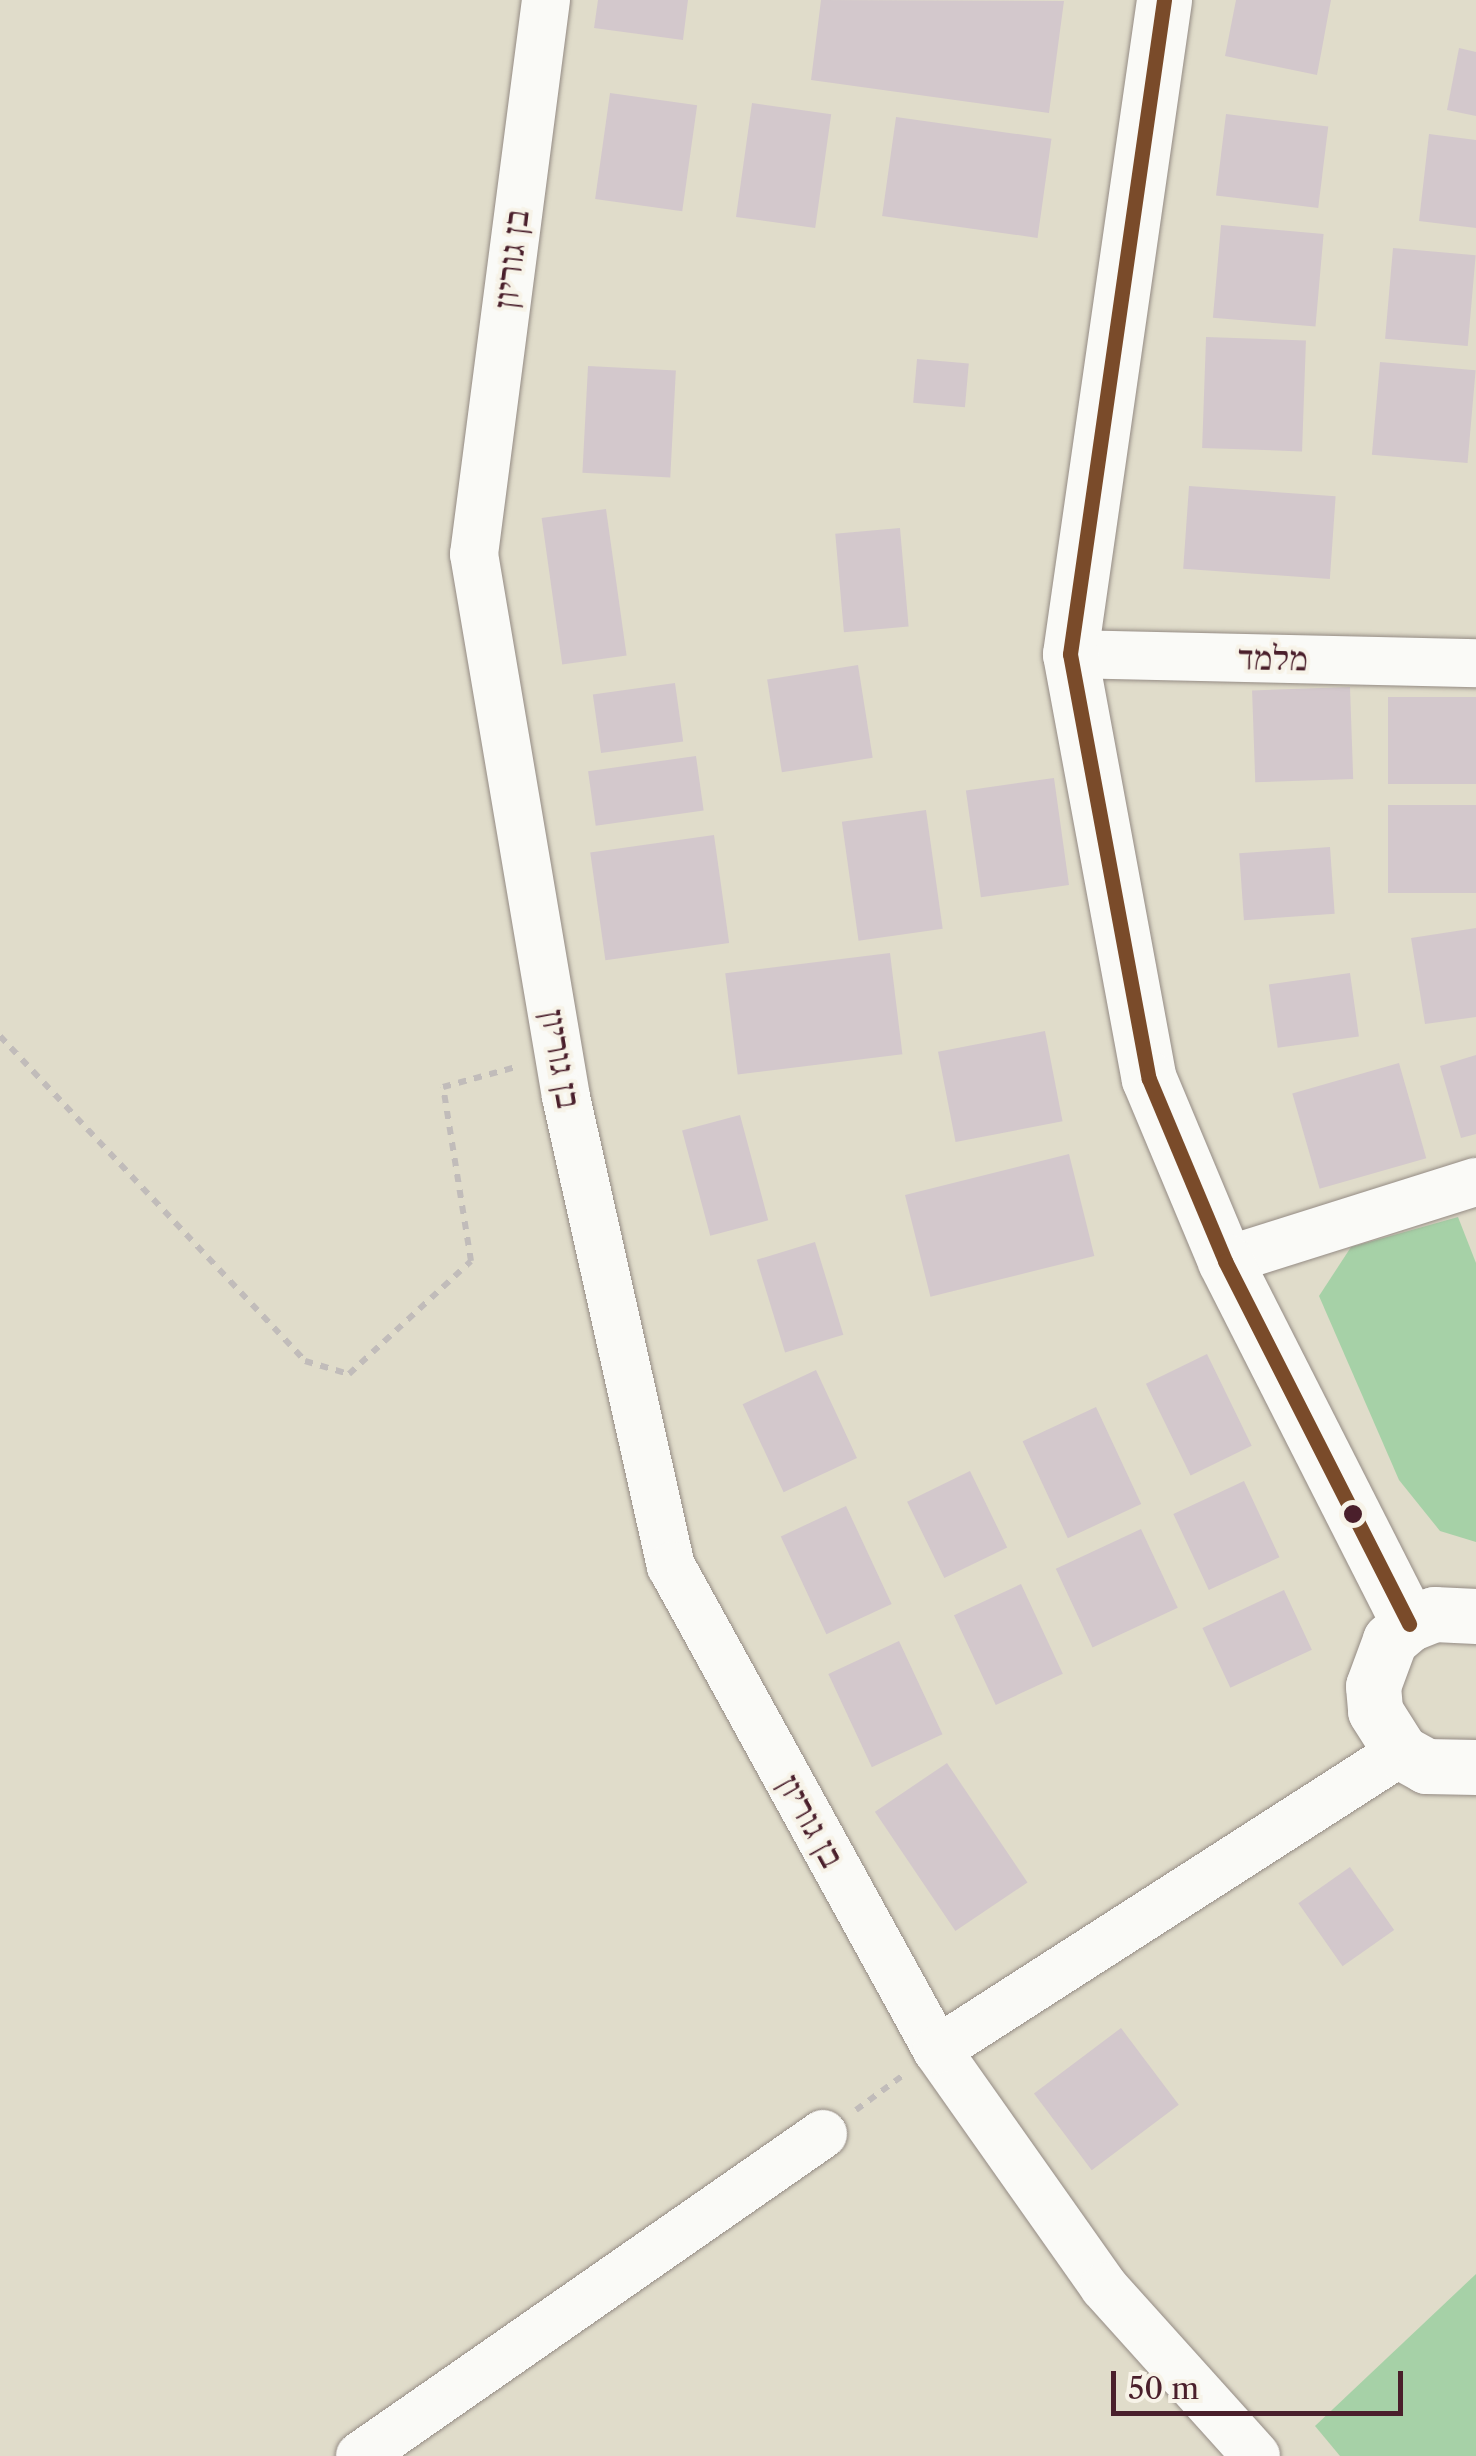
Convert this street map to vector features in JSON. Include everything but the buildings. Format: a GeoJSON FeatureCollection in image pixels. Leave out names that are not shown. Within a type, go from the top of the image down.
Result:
{"type":"FeatureCollection","features":[{"type":"Feature","properties":{"kind":"street","name":"בן גוריון"},"geometry":{"type":"LineString","coordinates":[[546,0],[474,554],[560,1054],[671,1566],[937,2050],[1104,2286],[1256,2456]]}},
{"type":"Feature","properties":{"kind":"street"},"geometry":{"type":"LineString","coordinates":[[1164,0],[1070,654],[1148,1079],[1225,1261],[1409,1624]]}},
{"type":"Feature","properties":{"kind":"street","name":"מלמד"},"geometry":{"type":"LineString","coordinates":[[1070,654],[1476,663]]}},
{"type":"Feature","properties":{"kind":"street"},"geometry":{"type":"LineString","coordinates":[[1225,1261],[1476,1182]]}},
{"type":"Feature","properties":{"kind":"street"},"geometry":{"type":"LineString","coordinates":[[1476,1616],[1434,1614],[1409,1624],[1390,1640],[1373,1686],[1385,1734],[1401,1752],[1426,1766],[1476,1767]]}},
{"type":"Feature","properties":{"kind":"street"},"geometry":{"type":"LineString","coordinates":[[937,2050],[1401,1752]]}},
{"type":"Feature","properties":{"kind":"street"},"geometry":{"type":"LineString","coordinates":[[360,2456],[823,2134]]}},
{"type":"Feature","properties":{"kind":"path"},"geometry":{"type":"LineString","coordinates":[[0,1036],[305,1361],[349,1374],[471,1261],[443,1087],[560,1054]]}},
{"type":"Feature","properties":{"kind":"path"},"geometry":{"type":"LineString","coordinates":[[823,2134],[937,2050]]}},
{"type":"Feature","properties":{"kind":"green space"},"geometry":{"type":"Polygon","coordinates":[[[1458,1217],[1476,1263],[1476,1542],[1440,1531],[1399,1480],[1319,1296],[1351,1247],[1458,1217]]]}},
{"type":"Feature","properties":{"kind":"green space"},"geometry":{"type":"Polygon","coordinates":[[[1476,2274],[1476,2456],[1340,2456],[1315,2426],[1476,2274]]]}},
{"type":"Feature","properties":{"kind":"transit line"},"geometry":{"type":"LineString","coordinates":[[1164,0],[1070,654],[1149,1079],[1225,1261],[1409,1624]]}}]}
